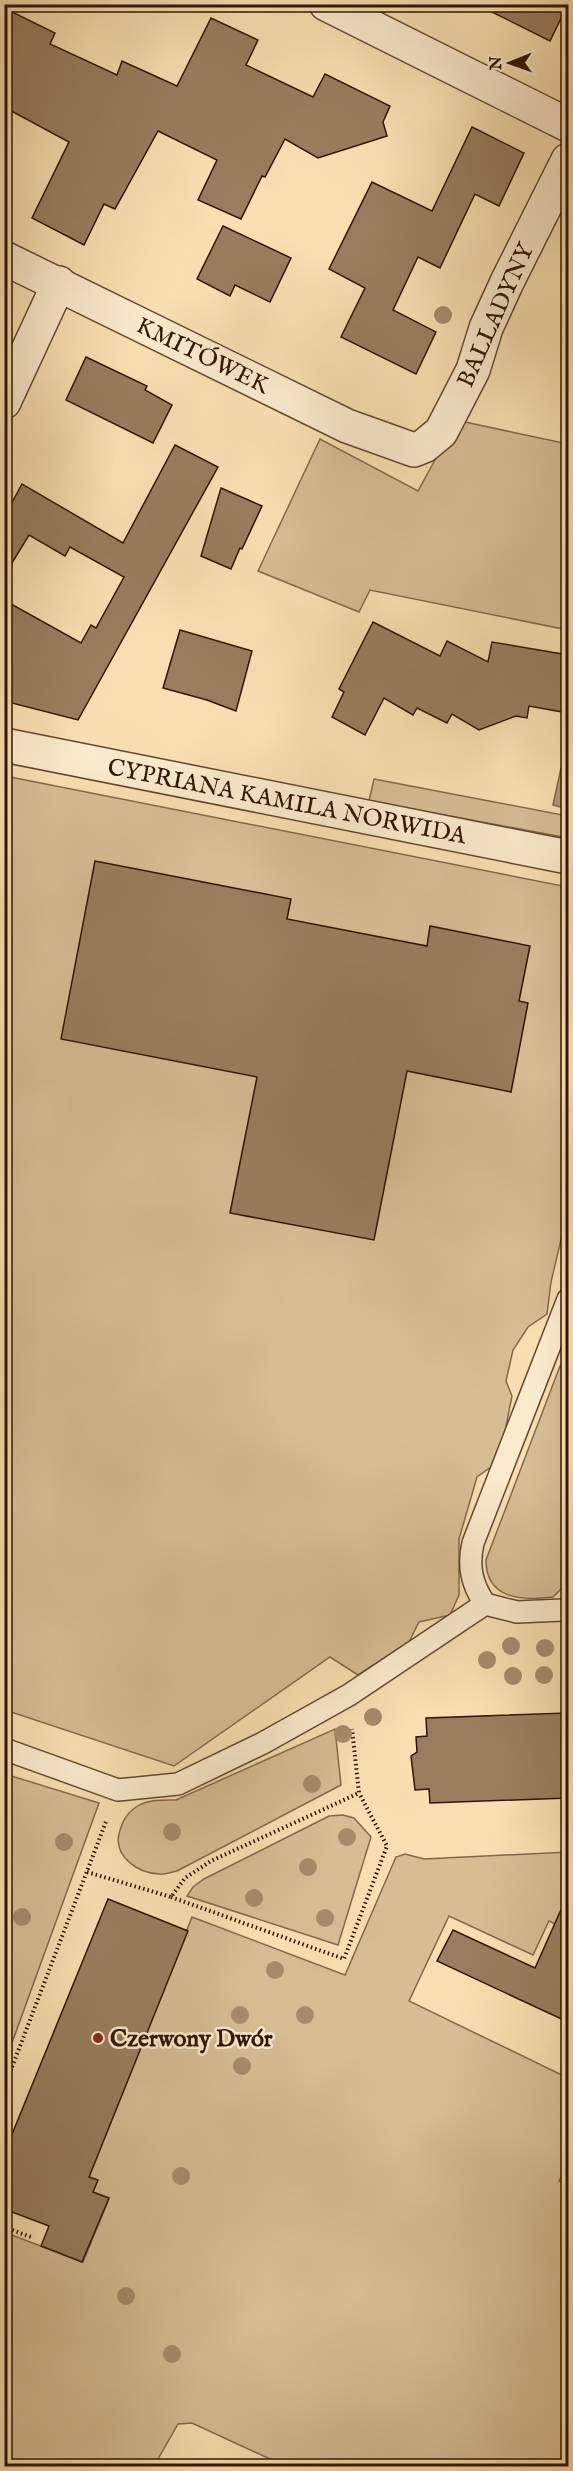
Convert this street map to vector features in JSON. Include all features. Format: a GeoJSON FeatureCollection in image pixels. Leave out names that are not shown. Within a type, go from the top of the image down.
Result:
{"type":"FeatureCollection","features":[{"type":"Feature","properties":{"kind":"street"},"geometry":{"type":"LineString","coordinates":[[326,4],[568,125]]}},
{"type":"Feature","properties":{"kind":"street","name":"BALLADYNY"},"geometry":{"type":"LineString","coordinates":[[403,447],[414,450],[424,446],[441,432],[473,370],[486,328],[507,282],[568,160]]}},
{"type":"Feature","properties":{"kind":"street","name":"KMITÓWEK"},"geometry":{"type":"LineString","coordinates":[[4,258],[347,426],[403,447]]}},
{"type":"Feature","properties":{"kind":"street"},"geometry":{"type":"LineString","coordinates":[[4,402],[59,283]]}},
{"type":"Feature","properties":{"kind":"street","name":"CYPRIANA KAMILA NORWIDA"},"geometry":{"type":"LineString","coordinates":[[4,745],[568,856]]}},
{"type":"Feature","properties":{"kind":"lane"},"geometry":{"type":"LineString","coordinates":[[563,1610],[517,1612],[485,1604],[472,1580],[469,1561],[473,1543],[568,1299]]}},
{"type":"Feature","properties":{"kind":"lane"},"geometry":{"type":"LineString","coordinates":[[4,1749],[118,1791],[178,1784],[263,1743],[349,1695],[485,1604]]}},
{"type":"Feature","properties":{"kind":"path"},"geometry":{"type":"LineString","coordinates":[[87,1872],[171,1897],[344,1959],[387,1846],[358,1792],[349,1695]]}},
{"type":"Feature","properties":{"kind":"path"},"geometry":{"type":"LineString","coordinates":[[4,2088],[118,1791]]}},
{"type":"Feature","properties":{"kind":"path"},"geometry":{"type":"LineString","coordinates":[[171,1897],[185,1878],[211,1861],[358,1792]]}},
{"type":"Feature","properties":{"kind":"path"},"geometry":{"type":"LineString","coordinates":[[4,2227],[31,2237]]}},
{"type":"Feature","properties":{"kind":"shaded area"},"geometry":{"type":"Polygon","coordinates":[[[465,422],[568,444],[568,630],[370,590],[359,612],[258,571],[320,439],[418,491],[441,449],[465,422]]]}},
{"type":"Feature","properties":{"kind":"shaded area"},"geometry":{"type":"Polygon","coordinates":[[[561,768],[568,769],[568,809],[553,805],[561,768]]]}},
{"type":"Feature","properties":{"kind":"shaded area"},"geometry":{"type":"Polygon","coordinates":[[[5,776],[568,887],[568,1210],[551,1282],[547,1314],[528,1327],[513,1350],[506,1381],[512,1396],[505,1431],[491,1467],[477,1477],[459,1539],[459,1595],[450,1615],[419,1622],[409,1642],[358,1675],[330,1657],[174,1766],[5,1710],[5,776]]]}},
{"type":"Feature","properties":{"kind":"shaded area"},"geometry":{"type":"Polygon","coordinates":[[[374,779],[568,816],[568,838],[369,801],[374,779]]]}},
{"type":"Feature","properties":{"kind":"shaded area"},"geometry":{"type":"Polygon","coordinates":[[[566,1364],[568,1377],[568,1582],[553,1597],[529,1598],[508,1595],[492,1583],[486,1560],[560,1366],[566,1364]]]}},
{"type":"Feature","properties":{"kind":"shaded area"},"geometry":{"type":"Polygon","coordinates":[[[335,1729],[341,1785],[177,1871],[163,1874],[151,1873],[135,1867],[124,1856],[118,1842],[119,1834],[125,1819],[136,1807],[151,1801],[176,1800],[335,1729]]]}},
{"type":"Feature","properties":{"kind":"shaded area"},"geometry":{"type":"Polygon","coordinates":[[[4,1774],[99,1803],[5,2062],[4,1774]]]}},
{"type":"Feature","properties":{"kind":"shaded area"},"geometry":{"type":"Polygon","coordinates":[[[343,1815],[354,1818],[371,1837],[338,1945],[187,1896],[193,1887],[204,1879],[329,1816],[343,1815]]]}},
{"type":"Feature","properties":{"kind":"shaded area"},"geometry":{"type":"Polygon","coordinates":[[[568,1852],[568,1930],[549,1921],[533,1955],[449,1916],[409,2001],[568,2078],[568,2162],[559,2181],[568,2186],[568,2466],[285,2466],[192,2423],[178,2424],[154,2466],[5,2466],[4,2232],[83,2262],[109,2199],[93,2192],[97,2180],[89,2177],[192,1917],[345,1975],[396,1857],[405,1854],[424,1859],[568,1852]]]}},
{"type":"Feature","properties":{"kind":"building"},"geometry":{"type":"Polygon","coordinates":[[[476,4],[568,4],[550,41],[476,4]]]}},
{"type":"Feature","properties":{"kind":"building"},"geometry":{"type":"Polygon","coordinates":[[[4,8],[55,33],[50,44],[117,75],[122,61],[177,86],[211,18],[258,40],[246,65],[313,97],[325,74],[390,106],[383,122],[387,136],[318,158],[285,139],[265,177],[262,176],[241,219],[198,200],[217,160],[158,131],[115,209],[104,204],[84,245],[32,218],[69,142],[4,107],[4,8]]]}},
{"type":"Feature","properties":{"kind":"building"},"geometry":{"type":"Polygon","coordinates":[[[472,127],[524,153],[499,206],[475,194],[440,268],[418,257],[393,310],[436,332],[416,374],[341,337],[365,288],[329,269],[372,182],[432,211],[472,127]]]}},
{"type":"Feature","properties":{"kind":"building"},"geometry":{"type":"Polygon","coordinates":[[[223,226],[291,258],[270,302],[235,285],[230,296],[197,279],[223,226]]]}},
{"type":"Feature","properties":{"kind":"building"},"geometry":{"type":"Polygon","coordinates":[[[86,357],[147,386],[145,390],[172,405],[153,443],[66,400],[86,357]]]}},
{"type":"Feature","properties":{"kind":"building"},"geometry":{"type":"Polygon","coordinates":[[[175,445],[218,467],[78,720],[4,701],[4,600],[81,643],[91,625],[96,628],[124,577],[70,547],[65,556],[29,535],[4,576],[4,517],[22,484],[123,543],[175,445]]]}},
{"type":"Feature","properties":{"kind":"building"},"geometry":{"type":"Polygon","coordinates":[[[221,488],[262,506],[231,569],[201,556],[221,488]]]}},
{"type":"Feature","properties":{"kind":"building"},"geometry":{"type":"Polygon","coordinates":[[[373,622],[440,656],[447,641],[488,662],[492,642],[568,655],[568,713],[529,706],[527,718],[516,716],[479,730],[452,714],[447,723],[417,708],[413,715],[384,698],[365,735],[332,717],[344,692],[339,689],[373,622]]]}},
{"type":"Feature","properties":{"kind":"building"},"geometry":{"type":"Polygon","coordinates":[[[180,630],[252,651],[236,711],[163,688],[180,630]]]}},
{"type":"Feature","properties":{"kind":"building"},"geometry":{"type":"Polygon","coordinates":[[[95,861],[291,899],[287,919],[427,946],[430,926],[530,946],[519,1001],[528,1003],[511,1092],[407,1071],[374,1240],[230,1213],[257,1077],[61,1039],[95,861]]]}},
{"type":"Feature","properties":{"kind":"building"},"geometry":{"type":"Polygon","coordinates":[[[568,1713],[568,1798],[430,1803],[429,1789],[415,1790],[411,1756],[417,1752],[416,1737],[427,1736],[426,1718],[568,1713]]]}},
{"type":"Feature","properties":{"kind":"building"},"geometry":{"type":"Polygon","coordinates":[[[568,1894],[568,2022],[437,1961],[453,1930],[535,1968],[568,1894]]]}},
{"type":"Feature","properties":{"kind":"building","name":"Czerwony Dwór"},"geometry":{"type":"Polygon","coordinates":[[[108,1899],[188,1931],[89,2177],[98,2180],[93,2192],[109,2198],[82,2262],[41,2246],[49,2226],[4,2209],[4,2154],[108,1899]]]}},
{"type":"Feature","properties":{"kind":"place","name":"Czerwony Dwór"},"geometry":{"type":"Point","coordinates":[98,2038]}}]}
